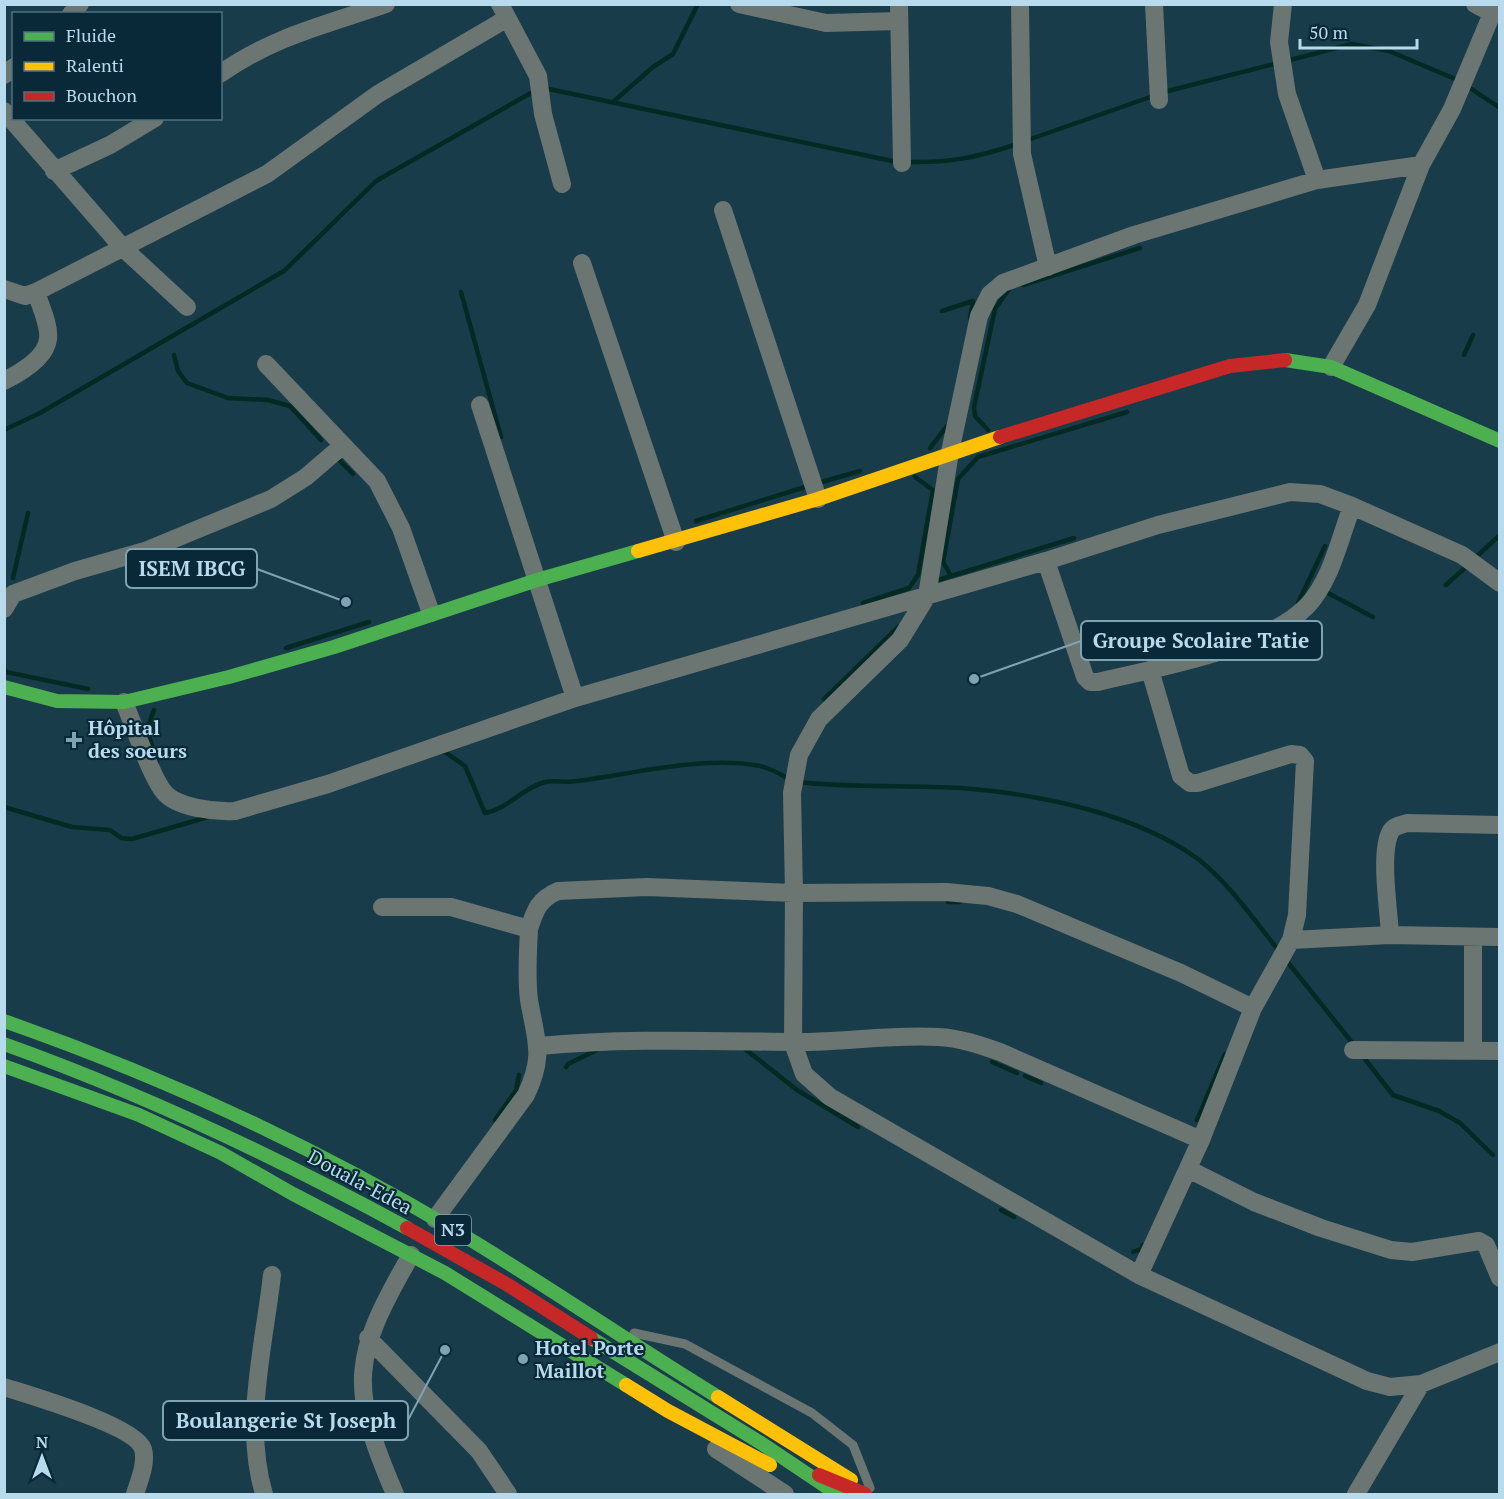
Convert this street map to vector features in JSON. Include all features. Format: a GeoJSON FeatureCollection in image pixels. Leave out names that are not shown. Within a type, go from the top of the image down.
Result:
{"type":"FeatureCollection","features":[{"type":"Feature","properties":{"kind":"main road"},"geometry":{"type":"LineString","coordinates":[[4,687],[57,701],[124,702],[229,677],[334,647],[430,613],[537,580],[676,542],[818,499],[950,452],[1230,366],[1278,359],[1331,366],[1500,441]]}},
{"type":"Feature","properties":{"kind":"main road","name":"N3"},"geometry":{"type":"LineString","coordinates":[[4,1021],[107,1058],[298,1144],[435,1219],[870,1494]]}},
{"type":"Feature","properties":{"kind":"main road","name":"Douala-Edea"},"geometry":{"type":"LineString","coordinates":[[4,1044],[120,1087],[229,1136],[458,1255],[801,1467]]}},
{"type":"Feature","properties":{"kind":"main road","name":"N3"},"geometry":{"type":"LineString","coordinates":[[4,1066],[139,1114],[221,1153],[303,1200],[411,1255],[507,1309],[668,1411],[825,1494]]}},
{"type":"Feature","properties":{"kind":"main road","name":"N3"},"geometry":{"type":"LineString","coordinates":[[801,1467],[870,1494]]}},
{"type":"Feature","properties":{"kind":"main road","name":"N3"},"geometry":{"type":"LineString","coordinates":[[801,1467],[837,1494]]}},
{"type":"Feature","properties":{"kind":"street"},"geometry":{"type":"LineString","coordinates":[[222,73],[270,44],[304,29],[386,4]]}},
{"type":"Feature","properties":{"kind":"street"},"geometry":{"type":"LineString","coordinates":[[739,4],[826,22],[899,13],[902,163]]}},
{"type":"Feature","properties":{"kind":"street"},"geometry":{"type":"LineString","coordinates":[[1020,4],[1022,153],[1048,267]]}},
{"type":"Feature","properties":{"kind":"street"},"geometry":{"type":"LineString","coordinates":[[1154,4],[1159,100]]}},
{"type":"Feature","properties":{"kind":"street"},"geometry":{"type":"LineString","coordinates":[[1283,4],[1280,42],[1287,94],[1317,180]]}},
{"type":"Feature","properties":{"kind":"street"},"geometry":{"type":"LineString","coordinates":[[1331,366],[1367,305],[1421,165],[1452,109],[1494,9],[1475,4]]}},
{"type":"Feature","properties":{"kind":"street"},"geometry":{"type":"LineString","coordinates":[[4,289],[25,296],[36,292],[267,174],[378,94],[503,12],[538,76],[543,114],[562,184]]}},
{"type":"Feature","properties":{"kind":"street"},"geometry":{"type":"LineString","coordinates":[[4,111],[123,248],[187,307]]}},
{"type":"Feature","properties":{"kind":"street"},"geometry":{"type":"LineString","coordinates":[[54,171],[110,145],[152,120]]}},
{"type":"Feature","properties":{"kind":"street"},"geometry":{"type":"LineString","coordinates":[[1421,165],[1317,180],[1134,235],[1003,284],[990,294],[979,316],[950,452],[927,596],[900,640],[819,718],[799,755],[792,793],[793,1042],[804,1074],[830,1097],[1139,1275],[1367,1381],[1390,1387],[1421,1384],[1500,1352]]}},
{"type":"Feature","properties":{"kind":"street"},"geometry":{"type":"LineString","coordinates":[[723,210],[818,499]]}},
{"type":"Feature","properties":{"kind":"street"},"geometry":{"type":"LineString","coordinates":[[582,263],[676,542]]}},
{"type":"Feature","properties":{"kind":"street"},"geometry":{"type":"LineString","coordinates":[[4,381],[35,360],[45,348],[49,337],[36,292]]}},
{"type":"Feature","properties":{"kind":"street"},"geometry":{"type":"LineString","coordinates":[[266,364],[377,482],[401,528],[430,613]]}},
{"type":"Feature","properties":{"kind":"street"},"geometry":{"type":"LineString","coordinates":[[480,405],[575,698]]}},
{"type":"Feature","properties":{"kind":"street"},"geometry":{"type":"LineString","coordinates":[[4,609],[13,594],[75,571],[145,551],[272,499],[306,477],[342,446]]}},
{"type":"Feature","properties":{"kind":"street"},"geometry":{"type":"LineString","coordinates":[[124,702],[163,791],[180,802],[222,812],[235,811],[328,784],[575,698],[1046,561],[1158,525],[1290,492],[1320,494],[1352,506],[1462,555],[1500,582]]}},
{"type":"Feature","properties":{"kind":"street"},"geometry":{"type":"LineString","coordinates":[[1046,561],[1085,677],[1090,682],[1098,682],[1208,656],[1282,626],[1308,605],[1325,578],[1352,506]]}},
{"type":"Feature","properties":{"kind":"street"},"geometry":{"type":"LineString","coordinates":[[1139,1275],[1201,1140],[1253,1008],[1291,940],[1298,904],[1305,761],[1300,755],[1291,754],[1198,783],[1190,783],[1181,776],[1150,670]]}},
{"type":"Feature","properties":{"kind":"street"},"geometry":{"type":"LineString","coordinates":[[1390,935],[1386,851],[1390,833],[1395,827],[1407,823],[1500,825]]}},
{"type":"Feature","properties":{"kind":"street"},"geometry":{"type":"LineString","coordinates":[[435,1219],[526,1095],[536,1075],[539,1046],[526,968],[529,929],[544,897],[558,891],[646,887],[794,894],[946,892],[988,896],[1017,904],[1181,974],[1253,1008]]}},
{"type":"Feature","properties":{"kind":"street"},"geometry":{"type":"LineString","coordinates":[[382,908],[451,907],[529,929]]}},
{"type":"Feature","properties":{"kind":"street"},"geometry":{"type":"LineString","coordinates":[[1291,940],[1390,935],[1500,937]]}},
{"type":"Feature","properties":{"kind":"street"},"geometry":{"type":"LineString","coordinates":[[1473,937],[1473,1051]]}},
{"type":"Feature","properties":{"kind":"street"},"geometry":{"type":"LineString","coordinates":[[539,1046],[602,1041],[793,1042],[937,1037],[966,1041],[1000,1052],[1201,1140]]}},
{"type":"Feature","properties":{"kind":"street"},"geometry":{"type":"LineString","coordinates":[[1353,1050],[1500,1051]]}},
{"type":"Feature","properties":{"kind":"street"},"geometry":{"type":"LineString","coordinates":[[1188,1169],[1254,1202],[1321,1228],[1391,1250],[1412,1252],[1479,1241],[1486,1245],[1500,1278]]}},
{"type":"Feature","properties":{"kind":"street"},"geometry":{"type":"LineString","coordinates":[[395,1494],[377,1452],[363,1404],[361,1369],[368,1338],[381,1306],[411,1255]]}},
{"type":"Feature","properties":{"kind":"street"},"geometry":{"type":"LineString","coordinates":[[264,1494],[258,1475],[256,1411],[272,1275]]}},
{"type":"Feature","properties":{"kind":"street"},"geometry":{"type":"LineString","coordinates":[[368,1338],[479,1451],[508,1494]]}},
{"type":"Feature","properties":{"kind":"street"},"geometry":{"type":"LineString","coordinates":[[1362,1493],[1421,1384]]}},
{"type":"Feature","properties":{"kind":"street"},"geometry":{"type":"LineString","coordinates":[[4,1387],[84,1413],[135,1439],[142,1447],[145,1459],[135,1494]]}},
{"type":"Feature","properties":{"kind":"street"},"geometry":{"type":"LineString","coordinates":[[668,1411],[705,1441],[786,1494]]}},
{"type":"Feature","properties":{"kind":"lane"},"geometry":{"type":"LineString","coordinates":[[613,1331],[651,1335],[685,1344],[812,1413],[853,1444],[861,1461],[870,1494]]}},
{"type":"Feature","properties":{"kind":"waterway"},"geometry":{"type":"LineString","coordinates":[[614,101],[653,67],[673,54],[698,4]]}},
{"type":"Feature","properties":{"kind":"waterway"},"geometry":{"type":"LineString","coordinates":[[1286,61],[1352,44],[1389,51],[1460,81]]}},
{"type":"Feature","properties":{"kind":"waterway"},"geometry":{"type":"LineString","coordinates":[[1164,92],[1278,63]]}},
{"type":"Feature","properties":{"kind":"waterway"},"geometry":{"type":"LineString","coordinates":[[1467,86],[1500,108]]}},
{"type":"Feature","properties":{"kind":"waterway"},"geometry":{"type":"LineString","coordinates":[[544,88],[897,162]]}},
{"type":"Feature","properties":{"kind":"waterway"},"geometry":{"type":"LineString","coordinates":[[4,430],[40,413],[284,271],[376,181],[536,90]]}},
{"type":"Feature","properties":{"kind":"waterway"},"geometry":{"type":"LineString","coordinates":[[1025,141],[1156,95]]}},
{"type":"Feature","properties":{"kind":"waterway"},"geometry":{"type":"LineString","coordinates":[[905,162],[962,159],[1017,144]]}},
{"type":"Feature","properties":{"kind":"waterway"},"geometry":{"type":"LineString","coordinates":[[1023,285],[1140,248]]}},
{"type":"Feature","properties":{"kind":"waterway"},"geometry":{"type":"LineString","coordinates":[[988,430],[975,416],[974,407],[995,309],[1009,289]]}},
{"type":"Feature","properties":{"kind":"waterway"},"geometry":{"type":"LineString","coordinates":[[461,292],[501,437]]}},
{"type":"Feature","properties":{"kind":"waterway"},"geometry":{"type":"LineString","coordinates":[[942,311],[973,301],[970,318]]}},
{"type":"Feature","properties":{"kind":"waterway"},"geometry":{"type":"LineString","coordinates":[[1464,355],[1473,335]]}},
{"type":"Feature","properties":{"kind":"waterway"},"geometry":{"type":"LineString","coordinates":[[174,355],[178,371],[187,383],[228,398],[268,400],[290,406],[321,440]]}},
{"type":"Feature","properties":{"kind":"waterway"},"geometry":{"type":"LineString","coordinates":[[951,576],[943,562],[958,479],[978,457],[1127,412]]}},
{"type":"Feature","properties":{"kind":"waterway"},"geometry":{"type":"LineString","coordinates":[[930,448],[947,426]]}},
{"type":"Feature","properties":{"kind":"waterway"},"geometry":{"type":"LineString","coordinates":[[336,457],[353,474]]}},
{"type":"Feature","properties":{"kind":"waterway"},"geometry":{"type":"LineString","coordinates":[[822,482],[860,471]]}},
{"type":"Feature","properties":{"kind":"waterway"},"geometry":{"type":"LineString","coordinates":[[863,603],[909,588],[918,575],[933,490],[915,477]]}},
{"type":"Feature","properties":{"kind":"waterway"},"geometry":{"type":"LineString","coordinates":[[696,521],[805,487]]}},
{"type":"Feature","properties":{"kind":"waterway"},"geometry":{"type":"LineString","coordinates":[[13,578],[28,513]]}},
{"type":"Feature","properties":{"kind":"waterway"},"geometry":{"type":"LineString","coordinates":[[1475,558],[1500,535]]}},
{"type":"Feature","properties":{"kind":"waterway"},"geometry":{"type":"LineString","coordinates":[[938,580],[1074,538]]}},
{"type":"Feature","properties":{"kind":"waterway"},"geometry":{"type":"LineString","coordinates":[[1298,603],[1325,546]]}},
{"type":"Feature","properties":{"kind":"waterway"},"geometry":{"type":"LineString","coordinates":[[1446,585],[1467,566]]}},
{"type":"Feature","properties":{"kind":"waterway"},"geometry":{"type":"LineString","coordinates":[[1326,592],[1373,617]]}},
{"type":"Feature","properties":{"kind":"waterway"},"geometry":{"type":"LineString","coordinates":[[286,648],[369,622]]}},
{"type":"Feature","properties":{"kind":"waterway"},"geometry":{"type":"LineString","coordinates":[[824,699],[898,627]]}},
{"type":"Feature","properties":{"kind":"waterway"},"geometry":{"type":"LineString","coordinates":[[4,668],[6,672],[88,689]]}},
{"type":"Feature","properties":{"kind":"waterway"},"geometry":{"type":"LineString","coordinates":[[154,710],[147,729],[157,762]]}},
{"type":"Feature","properties":{"kind":"waterway"},"geometry":{"type":"LineString","coordinates":[[441,752],[445,752],[465,766],[485,813],[501,807],[529,789],[545,782],[573,782],[693,764],[739,763],[760,766],[789,779]]}},
{"type":"Feature","properties":{"kind":"waterway"},"geometry":{"type":"LineString","coordinates":[[797,782],[991,791],[1053,801],[1116,818],[1145,829],[1198,859],[1231,891],[1279,951]]}},
{"type":"Feature","properties":{"kind":"waterway"},"geometry":{"type":"LineString","coordinates":[[4,807],[72,827],[110,830],[121,838],[132,839],[208,817]]}},
{"type":"Feature","properties":{"kind":"waterway"},"geometry":{"type":"LineString","coordinates":[[948,902],[960,902]]}},
{"type":"Feature","properties":{"kind":"waterway"},"geometry":{"type":"LineString","coordinates":[[1286,960],[1354,1045]]}},
{"type":"Feature","properties":{"kind":"waterway"},"geometry":{"type":"LineString","coordinates":[[745,1049],[797,1090],[858,1127]]}},
{"type":"Feature","properties":{"kind":"waterway"},"geometry":{"type":"LineString","coordinates":[[566,1067],[597,1050]]}},
{"type":"Feature","properties":{"kind":"waterway"},"geometry":{"type":"LineString","coordinates":[[1197,1120],[1225,1054]]}},
{"type":"Feature","properties":{"kind":"waterway"},"geometry":{"type":"LineString","coordinates":[[1361,1054],[1393,1095],[1439,1111],[1460,1123],[1493,1155]]}},
{"type":"Feature","properties":{"kind":"waterway"},"geometry":{"type":"LineString","coordinates":[[992,1062],[1017,1073]]}},
{"type":"Feature","properties":{"kind":"waterway"},"geometry":{"type":"LineString","coordinates":[[495,1120],[516,1090],[519,1075]]}},
{"type":"Feature","properties":{"kind":"waterway"},"geometry":{"type":"LineString","coordinates":[[1025,1076],[1041,1083]]}},
{"type":"Feature","properties":{"kind":"waterway"},"geometry":{"type":"LineString","coordinates":[[1001,1210],[1014,1217]]}},
{"type":"Feature","properties":{"kind":"waterway"},"geometry":{"type":"LineString","coordinates":[[1133,1252],[1141,1249],[1143,1245]]}},
{"type":"Feature","properties":{"kind":"traffic: fast"},"geometry":{"type":"LineString","coordinates":[[1285,360],[1331,367],[1500,441]]}},
{"type":"Feature","properties":{"kind":"traffic: fast"},"geometry":{"type":"LineString","coordinates":[[4,687],[57,701],[124,702],[229,677],[334,647],[537,580],[638,551]]}},
{"type":"Feature","properties":{"kind":"traffic: fast"},"geometry":{"type":"LineString","coordinates":[[4,1021],[180,1090],[350,1172],[461,1234],[718,1397]]}},
{"type":"Feature","properties":{"kind":"traffic: fast"},"geometry":{"type":"LineString","coordinates":[[4,1044],[108,1084],[209,1128],[407,1228]]}},
{"type":"Feature","properties":{"kind":"traffic: fast"},"geometry":{"type":"LineString","coordinates":[[4,1066],[139,1115],[221,1153],[293,1194],[445,1273],[626,1385]]}},
{"type":"Feature","properties":{"kind":"traffic: fast"},"geometry":{"type":"LineString","coordinates":[[591,1338],[761,1443],[837,1494]]}},
{"type":"Feature","properties":{"kind":"traffic: slow"},"geometry":{"type":"LineString","coordinates":[[638,551],[818,499],[1000,437]]}},
{"type":"Feature","properties":{"kind":"traffic: slow"},"geometry":{"type":"LineString","coordinates":[[626,1385],[668,1411],[770,1465]]}},
{"type":"Feature","properties":{"kind":"traffic: slow"},"geometry":{"type":"LineString","coordinates":[[718,1397],[851,1480]]}},
{"type":"Feature","properties":{"kind":"traffic: jam"},"geometry":{"type":"LineString","coordinates":[[1000,437],[1230,366],[1285,360]]}},
{"type":"Feature","properties":{"kind":"traffic: jam"},"geometry":{"type":"LineString","coordinates":[[407,1228],[508,1285],[591,1338]]}},
{"type":"Feature","properties":{"kind":"traffic: jam"},"geometry":{"type":"LineString","coordinates":[[819,1475],[865,1494]]}},
{"type":"Feature","properties":{"kind":"place","name":"ISEM IBCG"},"geometry":{"type":"Point","coordinates":[346,602]}},
{"type":"Feature","properties":{"kind":"place","name":"Groupe Scolaire Tatie"},"geometry":{"type":"Point","coordinates":[974,679]}},
{"type":"Feature","properties":{"kind":"place","name":"Hôpital des soeurs"},"geometry":{"type":"Point","coordinates":[74,740]}},
{"type":"Feature","properties":{"kind":"place","name":"Boulangerie St Joseph"},"geometry":{"type":"Point","coordinates":[445,1350]}},
{"type":"Feature","properties":{"kind":"place","name":"Hotel Porte Maillot"},"geometry":{"type":"Point","coordinates":[523,1359]}}]}
